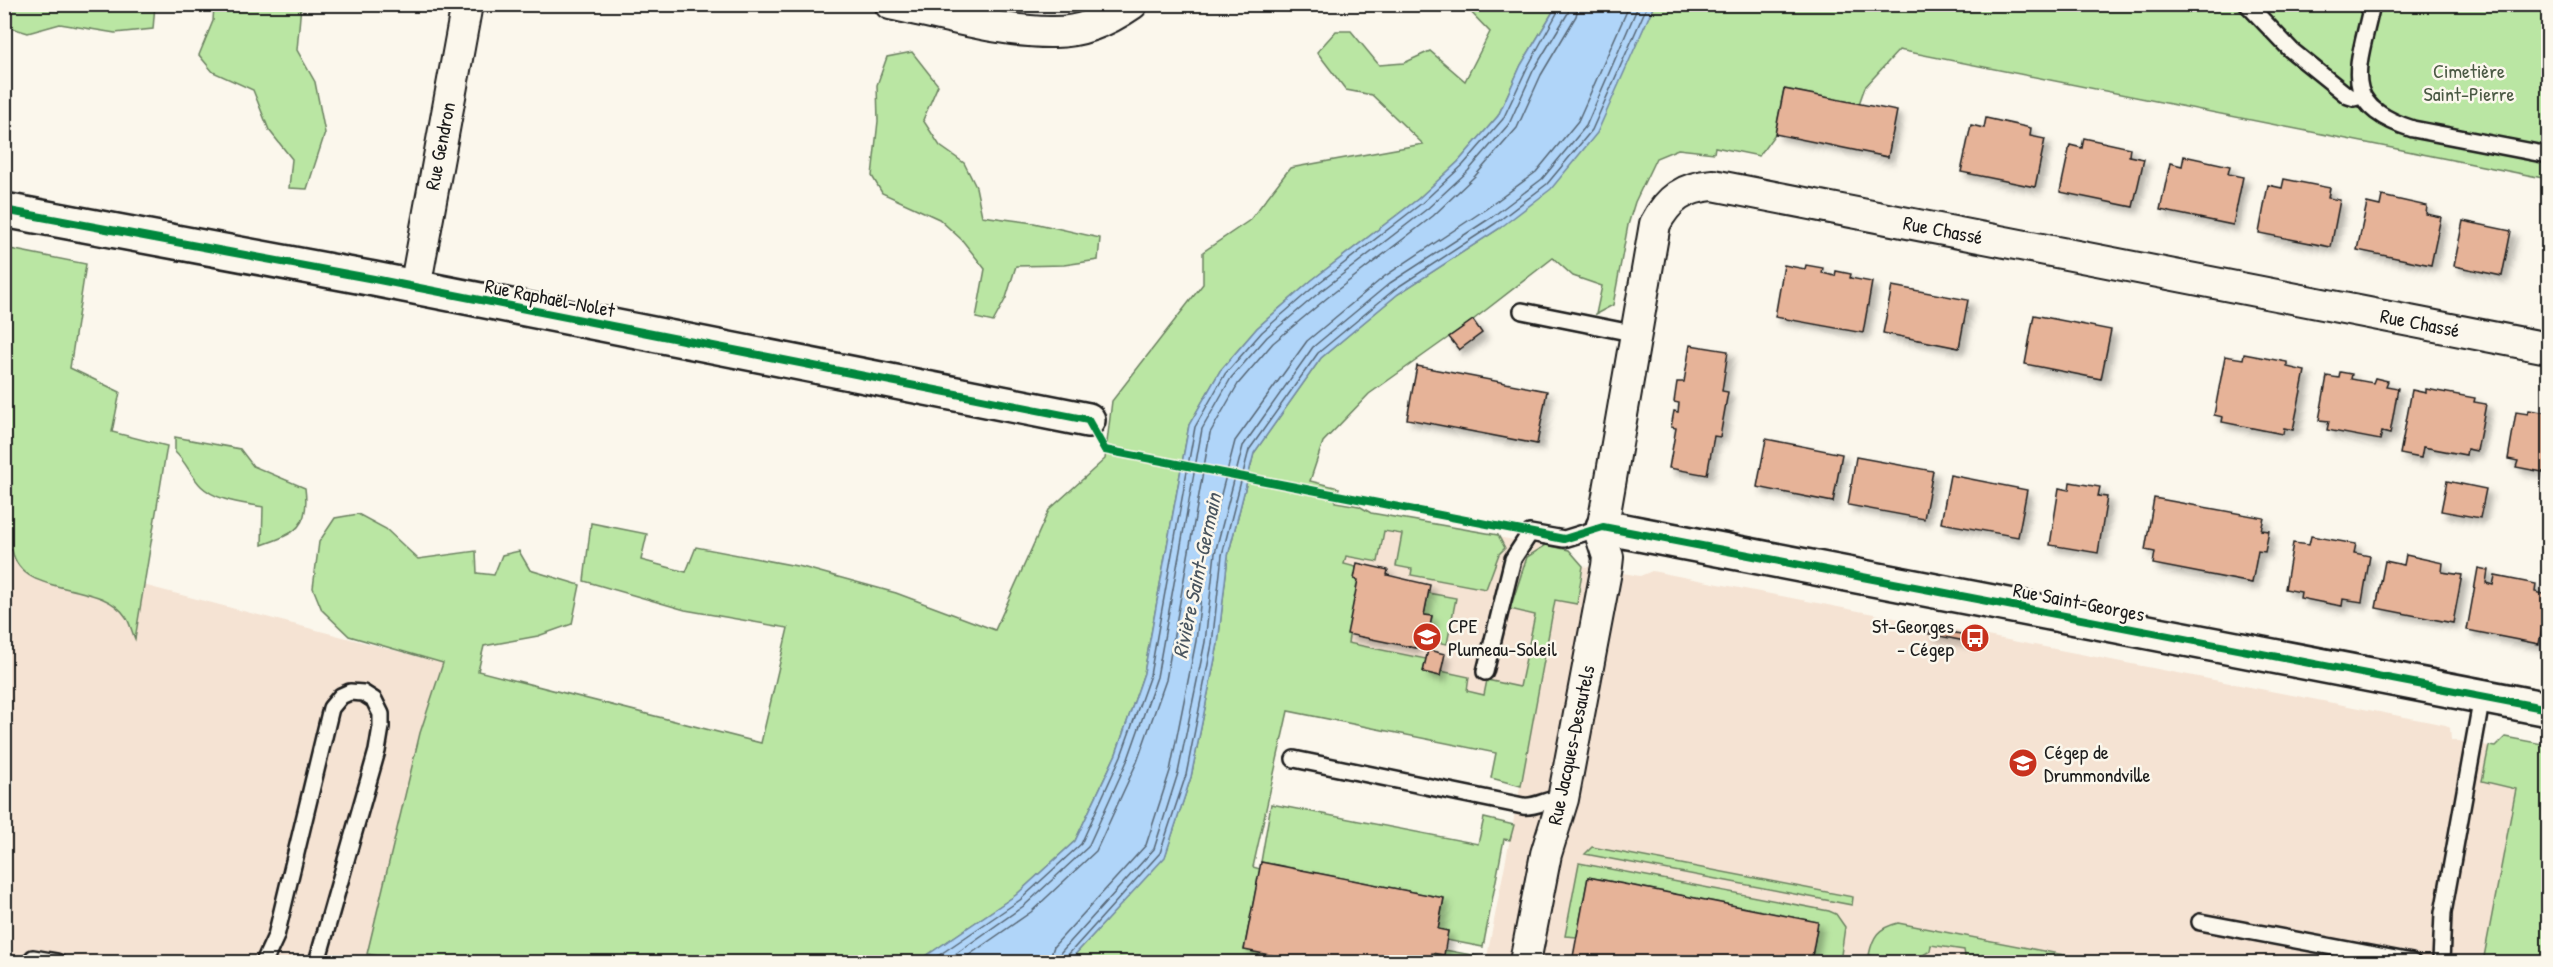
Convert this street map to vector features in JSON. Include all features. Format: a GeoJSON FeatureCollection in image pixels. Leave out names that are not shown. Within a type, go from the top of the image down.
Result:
{"type":"FeatureCollection","features":[{"type":"Feature","properties":{"kind":"street","name":"Rue Gendron"},"geometry":{"type":"LineString","coordinates":[[415,288],[467,4]]}},
{"type":"Feature","properties":{"kind":"street"},"geometry":{"type":"LineString","coordinates":[[890,4],[1033,31],[1056,32],[1099,23],[1132,4]]}},
{"type":"Feature","properties":{"kind":"street","name":"Rue Chassé"},"geometry":{"type":"LineString","coordinates":[[1603,527],[1655,224],[1662,210],[1683,191],[1713,185],[2548,348]]}},
{"type":"Feature","properties":{"kind":"street","name":"Rue Raphaël-Nolet"},"geometry":{"type":"LineString","coordinates":[[4,210],[1088,420]]}},
{"type":"Feature","properties":{"kind":"street","name":"Rue Saint-Georges"},"geometry":{"type":"LineString","coordinates":[[1603,527],[2548,709]]}},
{"type":"Feature","properties":{"kind":"street","name":"Rue Jacques-Desautels"},"geometry":{"type":"LineString","coordinates":[[1525,963],[1546,855],[1563,799],[1608,557],[1601,536],[1603,527]]}},
{"type":"Feature","properties":{"kind":"lane"},"geometry":{"type":"LineString","coordinates":[[2247,4],[2291,50],[2331,85],[2348,96],[2354,98],[2362,96]]}},
{"type":"Feature","properties":{"kind":"lane"},"geometry":{"type":"LineString","coordinates":[[2372,4],[2357,75],[2362,96],[2371,109],[2394,123],[2437,134],[2548,155]]}},
{"type":"Feature","properties":{"kind":"lane"},"geometry":{"type":"LineString","coordinates":[[1522,311],[1637,334]]}},
{"type":"Feature","properties":{"kind":"lane"},"geometry":{"type":"LineString","coordinates":[[1485,672],[1513,559],[1530,533],[1564,539],[1603,527]]}},
{"type":"Feature","properties":{"kind":"lane"},"geometry":{"type":"LineString","coordinates":[[264,963],[276,936],[331,708],[341,696],[350,692],[363,693],[374,700],[381,714],[377,751],[317,963]]}},
{"type":"Feature","properties":{"kind":"lane"},"geometry":{"type":"LineString","coordinates":[[2441,963],[2443,913],[2482,697]]}},
{"type":"Feature","properties":{"kind":"lane"},"geometry":{"type":"LineString","coordinates":[[1294,759],[1523,806],[1536,807],[1554,798],[1563,799]]}},
{"type":"Feature","properties":{"kind":"lane"},"geometry":{"type":"LineString","coordinates":[[2200,922],[2412,963]]}},
{"type":"Feature","properties":{"kind":"lane"},"geometry":{"type":"LineString","coordinates":[[33,958],[57,963]]}},
{"type":"Feature","properties":{"kind":"shaded area","name":"Cégep de Drummondville"},"geometry":{"type":"Polygon","coordinates":[[[1333,507],[1569,550],[1583,566],[1640,576],[1652,571],[2446,725],[2450,728],[2451,740],[2495,747],[2505,737],[2548,745],[2548,962],[1486,962],[1534,715],[1299,669],[1333,507]]]}},
{"type":"Feature","properties":{"kind":"shaded area"},"geometry":{"type":"Polygon","coordinates":[[[5,549],[443,663],[420,733],[367,954],[415,962],[5,962],[5,549]]]}},
{"type":"Feature","properties":{"kind":"green space"},"geometry":{"type":"Polygon","coordinates":[[[4,5],[155,5],[153,29],[115,33],[60,24],[28,33],[5,26],[4,5]]]}},
{"type":"Feature","properties":{"kind":"green space"},"geometry":{"type":"Polygon","coordinates":[[[214,5],[301,5],[297,50],[315,82],[325,133],[307,189],[289,188],[292,159],[269,130],[253,90],[213,72],[199,55],[213,21],[214,5]]]}},
{"type":"Feature","properties":{"kind":"green space"},"geometry":{"type":"Polygon","coordinates":[[[1464,5],[1557,5],[1521,65],[1498,116],[1458,162],[1418,199],[1312,280],[1257,328],[1220,371],[1189,425],[1144,673],[1116,754],[1075,841],[1016,895],[917,962],[415,962],[367,954],[420,733],[443,663],[349,636],[322,610],[313,588],[319,542],[335,518],[358,514],[386,529],[418,559],[476,551],[477,573],[494,575],[502,555],[519,551],[530,570],[580,585],[572,624],[538,636],[484,646],[478,671],[761,743],[788,628],[685,610],[584,581],[591,523],[647,534],[641,560],[686,572],[696,547],[802,567],[896,593],[995,630],[1049,510],[1105,459],[1112,401],[1203,284],[1203,252],[1250,220],[1290,168],[1423,144],[1372,95],[1346,90],[1317,52],[1336,31],[1351,31],[1379,65],[1404,63],[1430,51],[1465,81],[1490,32],[1464,5]]]}},
{"type":"Feature","properties":{"kind":"green space","name":"Cimetière Saint-Pierre"},"geometry":{"type":"Polygon","coordinates":[[[1654,5],[2548,5],[2548,179],[1899,50],[1865,87],[1859,104],[1784,89],[1775,134],[1759,156],[1715,147],[1714,153],[1678,149],[1656,158],[1635,202],[1628,225],[1613,305],[1596,314],[1602,286],[1573,276],[1553,258],[1473,320],[1369,394],[1323,442],[1310,481],[1339,488],[1335,502],[1359,506],[1371,513],[1498,535],[1505,548],[1499,554],[1486,589],[1411,575],[1412,569],[1396,566],[1402,534],[1384,531],[1378,562],[1346,556],[1344,564],[1356,567],[1358,580],[1348,643],[1426,659],[1423,672],[1441,671],[1469,677],[1467,691],[1484,695],[1487,680],[1520,687],[1535,615],[1510,609],[1527,557],[1546,545],[1569,550],[1583,566],[1577,604],[1555,600],[1521,786],[1491,778],[1496,753],[1288,711],[1253,867],[1260,869],[1244,950],[1306,962],[1068,962],[1165,856],[1191,777],[1218,644],[1228,556],[1254,453],[1321,358],[1398,294],[1500,228],[1631,55],[1654,5]]]}},
{"type":"Feature","properties":{"kind":"green space"},"geometry":{"type":"Polygon","coordinates":[[[912,52],[938,85],[923,120],[940,146],[964,163],[976,187],[982,216],[1034,223],[1100,238],[1098,260],[1064,265],[1016,266],[1006,298],[993,322],[976,318],[985,269],[962,240],[939,219],[882,193],[872,176],[878,121],[877,85],[887,57],[912,52]]]}},
{"type":"Feature","properties":{"kind":"green space"},"geometry":{"type":"Polygon","coordinates":[[[5,248],[86,264],[70,368],[120,392],[112,432],[167,446],[135,639],[126,617],[114,605],[99,597],[46,583],[30,576],[19,566],[12,550],[5,549],[4,282],[7,266],[5,265],[5,248]]]}},
{"type":"Feature","properties":{"kind":"green space"},"geometry":{"type":"Polygon","coordinates":[[[175,437],[240,449],[253,466],[305,488],[306,501],[303,520],[298,527],[284,537],[262,545],[263,507],[230,501],[207,491],[197,482],[175,452],[175,437]]]}},
{"type":"Feature","properties":{"kind":"green space"},"geometry":{"type":"Polygon","coordinates":[[[1428,593],[1456,598],[1447,644],[1427,641],[1432,616],[1424,615],[1428,593]]]}},
{"type":"Feature","properties":{"kind":"green space"},"geometry":{"type":"Polygon","coordinates":[[[2505,737],[2548,745],[2548,962],[2483,962],[2516,789],[2482,781],[2489,746],[2495,747],[2505,737]]]}},
{"type":"Feature","properties":{"kind":"green space"},"geometry":{"type":"Polygon","coordinates":[[[1271,804],[1478,844],[1484,818],[1514,825],[1510,840],[1504,839],[1483,947],[1446,940],[1448,931],[1438,929],[1444,898],[1261,862],[1271,804]]]}},
{"type":"Feature","properties":{"kind":"green space"},"geometry":{"type":"Polygon","coordinates":[[[1592,847],[1853,897],[1852,905],[1585,854],[1592,847]]]}},
{"type":"Feature","properties":{"kind":"green space"},"geometry":{"type":"Polygon","coordinates":[[[1579,863],[1829,911],[1836,914],[1845,927],[1840,962],[1811,962],[1818,922],[1588,877],[1577,937],[1565,936],[1579,863]]]}},
{"type":"Feature","properties":{"kind":"green space"},"geometry":{"type":"Polygon","coordinates":[[[1898,923],[2101,962],[1966,962],[1964,950],[1931,945],[1930,951],[1923,955],[1921,962],[1901,962],[1869,955],[1872,943],[1881,930],[1898,923]]]}},
{"type":"Feature","properties":{"kind":"green space"},"geometry":{"type":"Polygon","coordinates":[[[1445,950],[1487,958],[1486,962],[1431,962],[1432,953],[1443,955],[1445,950]]]}},
{"type":"Feature","properties":{"kind":"water","name":"Rivière Saint-Germain"},"geometry":{"type":"Polygon","coordinates":[[[1557,5],[1654,5],[1597,133],[1551,189],[1500,228],[1398,294],[1321,358],[1254,453],[1228,556],[1218,644],[1191,777],[1165,857],[1068,962],[917,962],[1016,895],[1075,841],[1116,754],[1144,673],[1189,425],[1220,371],[1257,328],[1312,280],[1418,199],[1458,162],[1498,116],[1521,65],[1557,5]]]}},
{"type":"Feature","properties":{"kind":"building"},"geometry":{"type":"Polygon","coordinates":[[[1784,89],[1897,111],[1888,157],[1775,134],[1784,89]]]}},
{"type":"Feature","properties":{"kind":"building"},"geometry":{"type":"Polygon","coordinates":[[[1986,118],[2031,128],[2030,136],[2045,139],[2035,187],[1961,172],[1971,125],[1984,128],[1986,118]]]}},
{"type":"Feature","properties":{"kind":"building"},"geometry":{"type":"Polygon","coordinates":[[[2084,138],[2130,148],[2129,156],[2144,159],[2133,207],[2060,192],[2070,145],[2082,148],[2084,138]]]}},
{"type":"Feature","properties":{"kind":"building"},"geometry":{"type":"Polygon","coordinates":[[[2184,156],[2230,166],[2228,174],[2243,177],[2233,225],[2160,210],[2170,163],[2182,166],[2184,156]]]}},
{"type":"Feature","properties":{"kind":"building"},"geometry":{"type":"Polygon","coordinates":[[[2284,179],[2330,188],[2328,198],[2340,200],[2331,247],[2259,233],[2268,185],[2282,188],[2284,179]]]}},
{"type":"Feature","properties":{"kind":"building"},"geometry":{"type":"Polygon","coordinates":[[[2382,196],[2427,206],[2426,214],[2441,217],[2431,265],[2357,250],[2367,203],[2380,206],[2382,196]]]}},
{"type":"Feature","properties":{"kind":"building"},"geometry":{"type":"Polygon","coordinates":[[[2463,221],[2511,231],[2502,276],[2454,266],[2463,221]]]}},
{"type":"Feature","properties":{"kind":"building"},"geometry":{"type":"Polygon","coordinates":[[[1784,265],[1805,269],[1806,265],[1823,268],[1822,273],[1835,276],[1836,271],[1851,274],[1850,278],[1872,282],[1863,333],[1775,317],[1784,265]]]}},
{"type":"Feature","properties":{"kind":"building"},"geometry":{"type":"Polygon","coordinates":[[[1892,286],[1968,300],[1959,348],[1883,333],[1892,286]]]}},
{"type":"Feature","properties":{"kind":"building"},"geometry":{"type":"Polygon","coordinates":[[[2034,315],[2111,330],[2101,379],[2025,364],[2034,315]]]}},
{"type":"Feature","properties":{"kind":"building"},"geometry":{"type":"Polygon","coordinates":[[[1473,320],[1482,333],[1459,350],[1449,337],[1473,320]]]}},
{"type":"Feature","properties":{"kind":"building"},"geometry":{"type":"Polygon","coordinates":[[[1690,345],[1728,351],[1722,391],[1728,392],[1720,437],[1714,436],[1707,475],[1669,468],[1676,428],[1671,427],[1674,411],[1678,412],[1679,403],[1674,402],[1677,382],[1684,382],[1690,345]]]}},
{"type":"Feature","properties":{"kind":"building"},"geometry":{"type":"Polygon","coordinates":[[[2244,354],[2287,362],[2287,367],[2305,371],[2293,430],[2284,428],[2283,434],[2222,422],[2223,417],[2214,415],[2225,356],[2243,359],[2244,354]]]}},
{"type":"Feature","properties":{"kind":"building"},"geometry":{"type":"Polygon","coordinates":[[[1417,366],[1547,391],[1537,444],[1407,419],[1417,366]]]}},
{"type":"Feature","properties":{"kind":"building"},"geometry":{"type":"Polygon","coordinates":[[[2340,372],[2352,374],[2351,379],[2373,383],[2375,378],[2388,381],[2386,386],[2398,388],[2390,434],[2382,432],[2380,440],[2327,430],[2329,421],[2319,420],[2327,376],[2339,378],[2340,372]]]}},
{"type":"Feature","properties":{"kind":"building"},"geometry":{"type":"Polygon","coordinates":[[[2426,389],[2475,398],[2474,402],[2486,404],[2477,451],[2467,449],[2466,455],[2423,447],[2421,458],[2400,454],[2412,390],[2426,393],[2426,389]]]}},
{"type":"Feature","properties":{"kind":"building"},"geometry":{"type":"Polygon","coordinates":[[[2529,410],[2548,413],[2548,473],[2516,467],[2518,461],[2508,459],[2516,412],[2528,414],[2529,410]]]}},
{"type":"Feature","properties":{"kind":"building"},"geometry":{"type":"Polygon","coordinates":[[[1766,439],[1842,454],[1833,502],[1757,487],[1766,439]]]}},
{"type":"Feature","properties":{"kind":"building"},"geometry":{"type":"Polygon","coordinates":[[[1856,457],[1933,471],[1924,519],[1848,505],[1856,457]]]}},
{"type":"Feature","properties":{"kind":"building"},"geometry":{"type":"Polygon","coordinates":[[[1950,475],[2027,490],[2018,537],[1941,523],[1950,475]]]}},
{"type":"Feature","properties":{"kind":"building"},"geometry":{"type":"Polygon","coordinates":[[[2447,481],[2486,489],[2480,518],[2441,511],[2447,481]]]}},
{"type":"Feature","properties":{"kind":"building"},"geometry":{"type":"Polygon","coordinates":[[[2070,482],[2100,487],[2098,496],[2107,497],[2098,553],[2050,545],[2059,488],[2069,490],[2070,482]]]}},
{"type":"Feature","properties":{"kind":"building"},"geometry":{"type":"Polygon","coordinates":[[[2154,498],[2264,518],[2261,530],[2269,531],[2265,552],[2258,551],[2252,583],[2153,564],[2155,552],[2145,550],[2154,498]]]}},
{"type":"Feature","properties":{"kind":"building"},"geometry":{"type":"Polygon","coordinates":[[[2311,536],[2356,544],[2354,553],[2370,556],[2362,602],[2343,599],[2342,606],[2300,598],[2301,592],[2285,589],[2293,543],[2309,545],[2311,536]]]}},
{"type":"Feature","properties":{"kind":"building"},"geometry":{"type":"Polygon","coordinates":[[[2406,555],[2443,563],[2442,572],[2462,575],[2453,623],[2376,608],[2385,561],[2404,565],[2406,555]]]}},
{"type":"Feature","properties":{"kind":"building"},"geometry":{"type":"Polygon","coordinates":[[[1357,563],[1388,570],[1387,575],[1430,585],[1424,615],[1432,616],[1427,641],[1418,639],[1416,648],[1347,634],[1358,580],[1354,579],[1357,563]]]}},
{"type":"Feature","properties":{"kind":"building"},"geometry":{"type":"Polygon","coordinates":[[[2478,568],[2488,570],[2486,583],[2493,585],[2495,576],[2536,584],[2535,592],[2548,595],[2539,644],[2467,630],[2478,568]]]}},
{"type":"Feature","properties":{"kind":"building"},"geometry":{"type":"Polygon","coordinates":[[[1930,628],[1966,635],[1965,641],[1929,634],[1930,628]]]}},
{"type":"Feature","properties":{"kind":"building"},"geometry":{"type":"Polygon","coordinates":[[[1428,650],[1445,654],[1440,676],[1423,672],[1428,650]]]}},
{"type":"Feature","properties":{"kind":"building"},"geometry":{"type":"Polygon","coordinates":[[[1261,862],[1444,898],[1438,929],[1448,931],[1444,955],[1432,953],[1431,962],[1306,962],[1244,950],[1261,862]]]}},
{"type":"Feature","properties":{"kind":"building"},"geometry":{"type":"Polygon","coordinates":[[[1588,877],[1818,922],[1811,962],[1572,962],[1588,877]]]}},
{"type":"Feature","properties":{"kind":"cycle path"},"geometry":{"type":"LineString","coordinates":[[4,210],[374,279],[1088,420],[1105,450],[1564,539],[1603,527],[2548,709]]}},
{"type":"Feature","properties":{"kind":"place","name":"CPE Plumeau-Soleil"},"geometry":{"type":"Point","coordinates":[1427,637]}},
{"type":"Feature","properties":{"kind":"place","name":"St-Georges - Cégep"},"geometry":{"type":"Point","coordinates":[1975,638]}},
{"type":"Feature","properties":{"kind":"place","name":"Cégep de Drummondville"},"geometry":{"type":"Point","coordinates":[2023,763]}}]}
